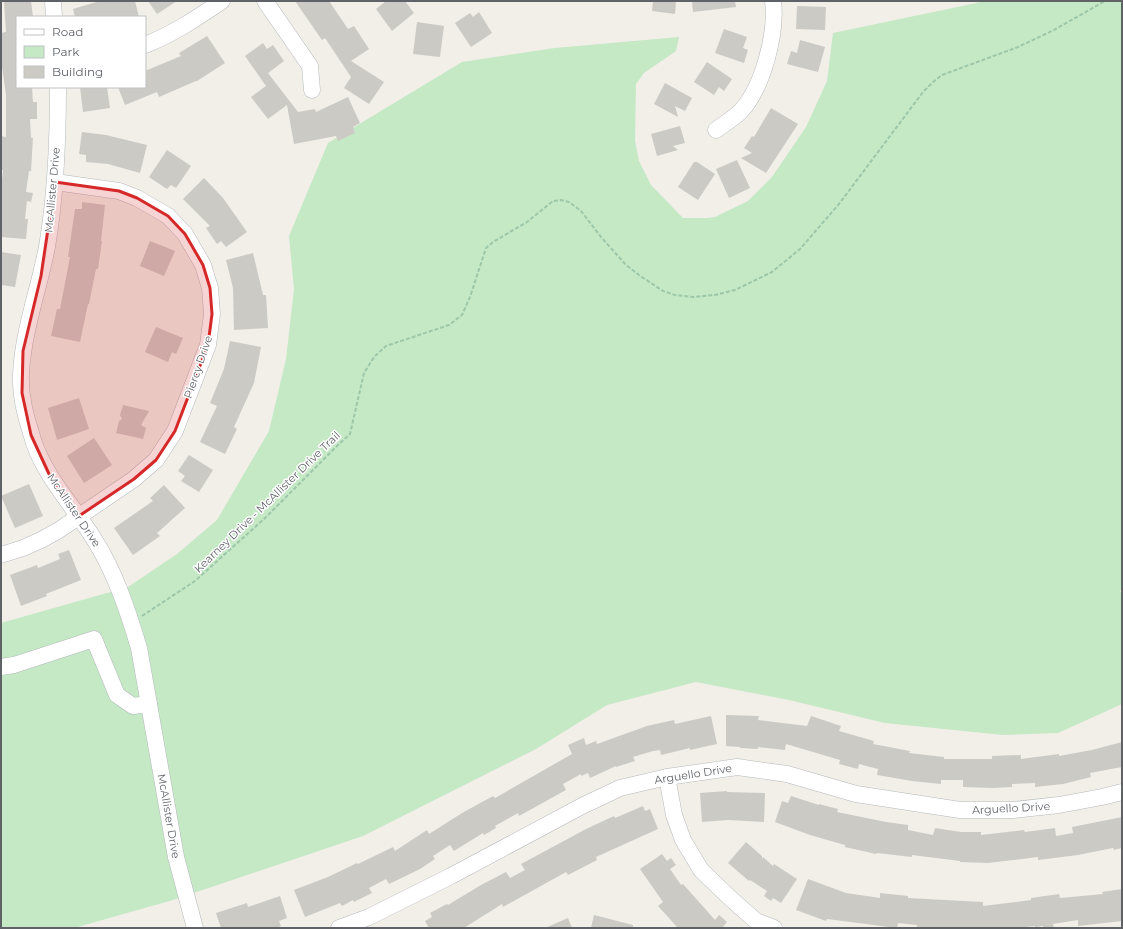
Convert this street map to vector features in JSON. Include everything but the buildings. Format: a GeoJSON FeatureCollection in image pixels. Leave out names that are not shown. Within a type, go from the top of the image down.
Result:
{"type":"FeatureCollection","features":[{"type":"Feature","properties":{"kind":"street"},"geometry":{"type":"LineString","coordinates":[[53,1],[54,16]]}},
{"type":"Feature","properties":{"kind":"street"},"geometry":{"type":"LineString","coordinates":[[146,46],[180,29],[222,1]]}},
{"type":"Feature","properties":{"kind":"street"},"geometry":{"type":"LineString","coordinates":[[265,1],[310,66],[312,90]]}},
{"type":"Feature","properties":{"kind":"street"},"geometry":{"type":"LineString","coordinates":[[716,130],[740,111],[753,92],[761,76],[771,35],[774,10],[773,1]]}},
{"type":"Feature","properties":{"kind":"street","name":"McAllister Drive"},"geometry":{"type":"LineString","coordinates":[[58,88],[56,182],[41,276],[23,351],[21,375],[22,392],[31,435],[40,457],[49,474],[79,516],[102,552],[115,578],[131,622],[139,648],[176,856],[195,928]]}},
{"type":"Feature","properties":{"kind":"street","name":"Piercy Drive"},"geometry":{"type":"LineString","coordinates":[[1,555],[41,540],[134,479],[156,460],[175,431],[208,345],[212,314],[210,288],[203,265],[185,234],[168,216],[137,198],[119,191],[56,182]]}},
{"type":"Feature","properties":{"kind":"street"},"geometry":{"type":"LineString","coordinates":[[1,667],[14,665],[94,639],[117,695],[133,706],[149,704]]}},
{"type":"Feature","properties":{"kind":"street","name":"Arguello Drive"},"geometry":{"type":"LineString","coordinates":[[339,928],[369,918],[582,806],[620,788],[666,777],[737,768],[787,774],[856,794],[960,810],[1012,810],[1059,805],[1122,792]]}},
{"type":"Feature","properties":{"kind":"street"},"geometry":{"type":"LineString","coordinates":[[666,777],[674,815],[681,834],[701,870],[756,921],[774,928]]}},
{"type":"Feature","properties":{"kind":"path","name":"Kearney Drive - McAllister Drive Trail"},"geometry":{"type":"LineString","coordinates":[[131,622],[195,581],[264,519],[350,434],[364,373],[374,357],[386,346],[449,325],[462,315],[470,297],[486,248],[493,242],[527,222],[554,201],[561,200],[569,202],[581,211],[626,265],[663,290],[675,295],[694,297],[715,295],[735,290],[772,272],[800,249],[839,204],[923,92],[933,82],[942,75],[1018,47],[1054,30],[1105,1]]}},
{"type":"Feature","properties":{"kind":"highlighted area"},"geometry":{"type":"Polygon","coordinates":[[[55,182],[119,191],[137,198],[168,216],[185,234],[203,265],[210,288],[212,314],[208,345],[175,431],[156,460],[134,479],[79,516],[49,474],[31,435],[22,393],[23,351],[41,276],[55,182]]]}},
{"type":"Feature","properties":{"kind":"green space"},"geometry":{"type":"Polygon","coordinates":[[[986,1],[1122,1],[1122,589],[1120,591],[1122,596],[1122,704],[1058,733],[1003,735],[885,723],[789,700],[696,682],[607,705],[536,749],[363,836],[173,900],[74,928],[1,928],[1,623],[128,587],[177,554],[217,520],[269,431],[286,359],[294,289],[289,236],[328,143],[462,62],[555,48],[679,37],[676,51],[644,73],[636,84],[635,141],[639,161],[651,185],[683,218],[715,217],[748,201],[772,177],[806,127],[827,81],[833,33],[986,1]]]}}]}
